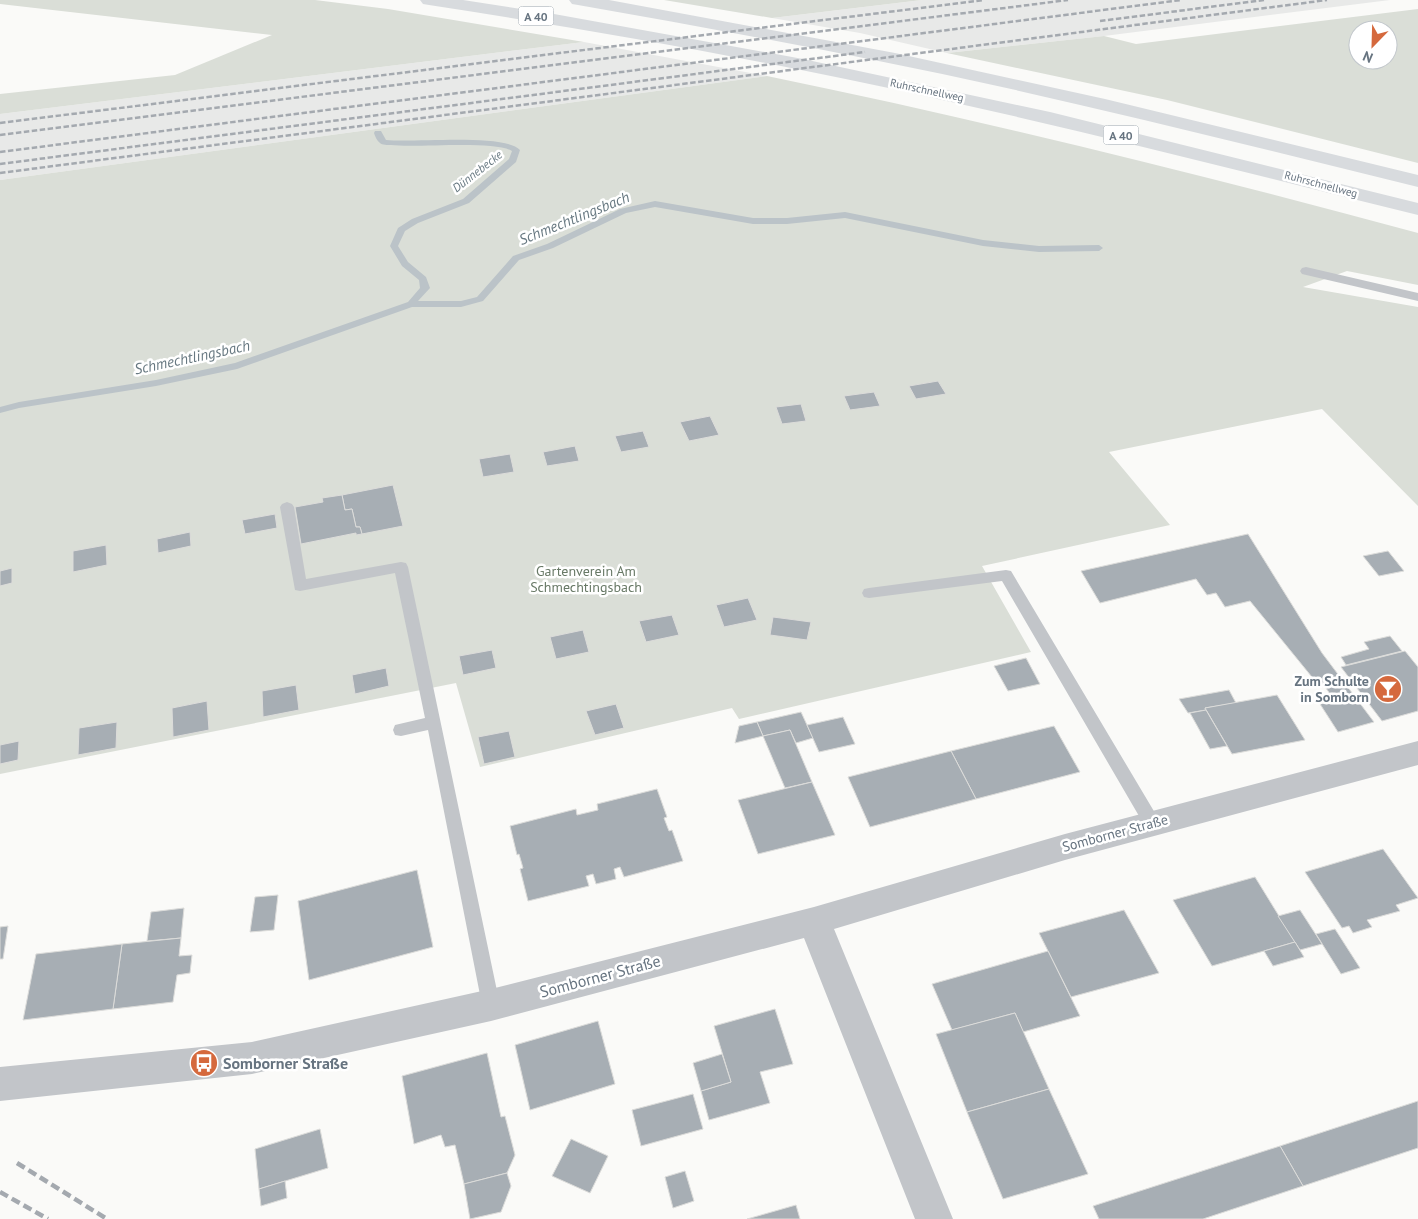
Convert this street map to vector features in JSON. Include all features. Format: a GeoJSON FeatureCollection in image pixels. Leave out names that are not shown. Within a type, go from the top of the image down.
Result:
{"type":"FeatureCollection","features":[{"type":"Feature","properties":{"kind":"highway","name":"Ruhrschnellweg"},"geometry":{"type":"LineString","coordinates":[[429,0],[642,34],[823,69],[1077,124],[1418,209]]}},
{"type":"Feature","properties":{"kind":"highway","name":"Ruhrschnellweg"},"geometry":{"type":"LineString","coordinates":[[578,0],[723,24],[901,59],[1166,119],[1418,181]]}},
{"type":"Feature","properties":{"kind":"street","name":"Somborner Straße"},"geometry":{"type":"LineString","coordinates":[[0,1084],[252,1058],[491,1005],[814,921],[1065,847],[1418,752]]}},
{"type":"Feature","properties":{"kind":"street"},"geometry":{"type":"LineString","coordinates":[[814,921],[928,1204]]}},
{"type":"Feature","properties":{"kind":"lane"},"geometry":{"type":"LineString","coordinates":[[1306,271],[1418,298]]}},
{"type":"Feature","properties":{"kind":"lane"},"geometry":{"type":"LineString","coordinates":[[287,507],[300,586],[401,567],[491,1005]]}},
{"type":"Feature","properties":{"kind":"lane"},"geometry":{"type":"LineString","coordinates":[[869,593],[1006,574],[1152,823]]}},
{"type":"Feature","properties":{"kind":"lane"},"geometry":{"type":"LineString","coordinates":[[402,730],[434,722]]}},
{"type":"Feature","properties":{"kind":"shaded area"},"geometry":{"type":"Polygon","coordinates":[[[922,0],[1390,0],[1104,36],[947,53],[860,33],[772,18],[922,0]]]}},
{"type":"Feature","properties":{"kind":"shaded area"},"geometry":{"type":"Polygon","coordinates":[[[584,42],[767,76],[0,180],[0,114],[584,42]]]}},
{"type":"Feature","properties":{"kind":"green space"},"geometry":{"type":"Polygon","coordinates":[[[0,0],[315,0],[388,9],[584,42],[0,114],[0,94],[175,75],[272,35],[0,4],[0,0]]]}},
{"type":"Feature","properties":{"kind":"green space"},"geometry":{"type":"Polygon","coordinates":[[[664,0],[922,0],[772,18],[664,0]]]}},
{"type":"Feature","properties":{"kind":"green space"},"geometry":{"type":"Polygon","coordinates":[[[1418,9],[1418,163],[1167,100],[947,53],[1104,36],[1136,44],[1418,9]]]}},
{"type":"Feature","properties":{"kind":"green space","name":"Gartenverein Am Schmechtingsbach"},"geometry":{"type":"Polygon","coordinates":[[[767,76],[931,111],[1094,150],[1418,233],[1418,285],[1347,271],[1303,287],[1418,307],[1418,506],[1322,409],[1109,452],[1170,525],[982,566],[1031,652],[739,719],[732,708],[480,767],[456,683],[0,774],[0,180],[767,76]]]}},
{"type":"Feature","properties":{"kind":"building"},"geometry":{"type":"Polygon","coordinates":[[[938,381],[946,394],[916,399],[909,386],[938,381]]]}},
{"type":"Feature","properties":{"kind":"building"},"geometry":{"type":"Polygon","coordinates":[[[874,392],[880,406],[850,410],[844,396],[874,392]]]}},
{"type":"Feature","properties":{"kind":"building"},"geometry":{"type":"Polygon","coordinates":[[[801,404],[806,421],[782,424],[776,407],[801,404]]]}},
{"type":"Feature","properties":{"kind":"building"},"geometry":{"type":"Polygon","coordinates":[[[710,416],[719,435],[689,441],[680,422],[710,416]]]}},
{"type":"Feature","properties":{"kind":"building"},"geometry":{"type":"Polygon","coordinates":[[[643,431],[649,447],[621,452],[615,436],[643,431]]]}},
{"type":"Feature","properties":{"kind":"building"},"geometry":{"type":"Polygon","coordinates":[[[575,446],[579,461],[547,466],[543,452],[575,446]]]}},
{"type":"Feature","properties":{"kind":"building"},"geometry":{"type":"Polygon","coordinates":[[[510,454],[514,472],[483,477],[479,459],[510,454]]]}},
{"type":"Feature","properties":{"kind":"building"},"geometry":{"type":"Polygon","coordinates":[[[393,485],[403,526],[362,534],[360,527],[356,527],[352,509],[345,510],[342,495],[393,485]]]}},
{"type":"Feature","properties":{"kind":"building"},"geometry":{"type":"Polygon","coordinates":[[[342,495],[345,510],[352,509],[356,527],[360,527],[362,534],[356,535],[356,533],[301,544],[295,507],[323,502],[322,498],[342,495]]]}},
{"type":"Feature","properties":{"kind":"building"},"geometry":{"type":"Polygon","coordinates":[[[275,514],[277,528],[245,534],[242,520],[275,514]]]}},
{"type":"Feature","properties":{"kind":"building"},"geometry":{"type":"Polygon","coordinates":[[[190,532],[191,546],[158,553],[157,539],[190,532]]]}},
{"type":"Feature","properties":{"kind":"building"},"geometry":{"type":"Polygon","coordinates":[[[1248,534],[1322,653],[1374,722],[1338,732],[1320,704],[1335,701],[1321,681],[1316,682],[1250,601],[1225,607],[1216,593],[1207,595],[1196,579],[1100,603],[1081,571],[1248,534]]]}},
{"type":"Feature","properties":{"kind":"building"},"geometry":{"type":"Polygon","coordinates":[[[106,545],[107,565],[73,572],[73,551],[106,545]]]}},
{"type":"Feature","properties":{"kind":"building"},"geometry":{"type":"Polygon","coordinates":[[[1388,551],[1404,571],[1379,576],[1363,556],[1388,551]]]}},
{"type":"Feature","properties":{"kind":"building"},"geometry":{"type":"Polygon","coordinates":[[[12,568],[12,583],[0,586],[0,571],[12,568]]]}},
{"type":"Feature","properties":{"kind":"building"},"geometry":{"type":"Polygon","coordinates":[[[748,598],[757,620],[724,627],[716,605],[748,598]]]}},
{"type":"Feature","properties":{"kind":"building"},"geometry":{"type":"Polygon","coordinates":[[[672,615],[679,635],[646,642],[639,621],[672,615]]]}},
{"type":"Feature","properties":{"kind":"building"},"geometry":{"type":"Polygon","coordinates":[[[773,617],[811,622],[807,640],[770,635],[773,617]]]}},
{"type":"Feature","properties":{"kind":"building"},"geometry":{"type":"Polygon","coordinates":[[[583,630],[589,652],[556,659],[550,637],[583,630]]]}},
{"type":"Feature","properties":{"kind":"building"},"geometry":{"type":"Polygon","coordinates":[[[1390,636],[1402,651],[1346,665],[1341,657],[1369,649],[1364,642],[1390,636]]]}},
{"type":"Feature","properties":{"kind":"building"},"geometry":{"type":"Polygon","coordinates":[[[492,650],[496,668],[463,675],[459,656],[492,650]]]}},
{"type":"Feature","properties":{"kind":"building","name":"Zum Schulte in Somborn"},"geometry":{"type":"Polygon","coordinates":[[[1405,651],[1418,667],[1418,711],[1382,721],[1341,667],[1405,651]]]}},
{"type":"Feature","properties":{"kind":"building"},"geometry":{"type":"Polygon","coordinates":[[[1026,658],[1040,684],[1008,691],[994,666],[1026,658]]]}},
{"type":"Feature","properties":{"kind":"building"},"geometry":{"type":"Polygon","coordinates":[[[386,668],[389,686],[355,694],[352,675],[386,668]]]}},
{"type":"Feature","properties":{"kind":"building"},"geometry":{"type":"Polygon","coordinates":[[[296,685],[299,710],[263,717],[262,691],[296,685]]]}},
{"type":"Feature","properties":{"kind":"building"},"geometry":{"type":"Polygon","coordinates":[[[1229,690],[1236,703],[1205,708],[1206,710],[1188,713],[1179,699],[1229,690]]]}},
{"type":"Feature","properties":{"kind":"building"},"geometry":{"type":"Polygon","coordinates":[[[1277,695],[1305,740],[1232,754],[1205,708],[1277,695]]]}},
{"type":"Feature","properties":{"kind":"building"},"geometry":{"type":"Polygon","coordinates":[[[207,701],[209,730],[173,737],[172,708],[207,701]]]}},
{"type":"Feature","properties":{"kind":"building"},"geometry":{"type":"Polygon","coordinates":[[[616,704],[624,728],[595,735],[586,711],[616,704]]]}},
{"type":"Feature","properties":{"kind":"building"},"geometry":{"type":"Polygon","coordinates":[[[1206,710],[1227,746],[1210,749],[1190,713],[1206,710]]]}},
{"type":"Feature","properties":{"kind":"building"},"geometry":{"type":"Polygon","coordinates":[[[801,712],[813,738],[796,743],[790,730],[763,736],[757,722],[801,712]]]}},
{"type":"Feature","properties":{"kind":"building"},"geometry":{"type":"Polygon","coordinates":[[[843,717],[855,744],[819,752],[807,725],[843,717]]]}},
{"type":"Feature","properties":{"kind":"building"},"geometry":{"type":"Polygon","coordinates":[[[117,722],[116,748],[78,755],[79,728],[117,722]]]}},
{"type":"Feature","properties":{"kind":"building"},"geometry":{"type":"Polygon","coordinates":[[[757,722],[763,736],[735,743],[739,726],[757,722]]]}},
{"type":"Feature","properties":{"kind":"building"},"geometry":{"type":"Polygon","coordinates":[[[1054,726],[1080,772],[976,799],[951,751],[1054,726]]]}},
{"type":"Feature","properties":{"kind":"building"},"geometry":{"type":"Polygon","coordinates":[[[790,730],[812,782],[785,788],[763,736],[790,730]]]}},
{"type":"Feature","properties":{"kind":"building"},"geometry":{"type":"Polygon","coordinates":[[[509,731],[515,757],[484,764],[478,737],[509,731]]]}},
{"type":"Feature","properties":{"kind":"building"},"geometry":{"type":"Polygon","coordinates":[[[19,741],[18,760],[0,764],[0,745],[19,741]]]}},
{"type":"Feature","properties":{"kind":"building"},"geometry":{"type":"Polygon","coordinates":[[[951,751],[976,799],[870,827],[848,777],[951,751]]]}},
{"type":"Feature","properties":{"kind":"building"},"geometry":{"type":"Polygon","coordinates":[[[812,782],[835,835],[758,854],[738,800],[812,782]]]}},
{"type":"Feature","properties":{"kind":"building"},"geometry":{"type":"Polygon","coordinates":[[[657,789],[667,817],[664,818],[669,831],[672,830],[683,861],[624,877],[620,867],[614,869],[616,879],[596,884],[593,874],[586,876],[589,886],[528,901],[520,869],[523,868],[519,854],[517,855],[510,826],[576,809],[577,815],[598,810],[597,804],[657,789]]]}},
{"type":"Feature","properties":{"kind":"building"},"geometry":{"type":"Polygon","coordinates":[[[1383,849],[1418,898],[1396,905],[1400,911],[1367,920],[1372,927],[1353,933],[1349,926],[1342,928],[1305,872],[1383,849]]]}},
{"type":"Feature","properties":{"kind":"building"},"geometry":{"type":"Polygon","coordinates":[[[417,870],[433,947],[309,980],[298,901],[417,870]]]}},
{"type":"Feature","properties":{"kind":"building"},"geometry":{"type":"Polygon","coordinates":[[[1255,877],[1295,942],[1212,966],[1173,900],[1255,877]]]}},
{"type":"Feature","properties":{"kind":"building"},"geometry":{"type":"Polygon","coordinates":[[[278,895],[274,930],[250,932],[255,897],[278,895]]]}},
{"type":"Feature","properties":{"kind":"building"},"geometry":{"type":"Polygon","coordinates":[[[184,908],[181,938],[147,941],[151,912],[184,908]]]}},
{"type":"Feature","properties":{"kind":"building"},"geometry":{"type":"Polygon","coordinates":[[[1124,910],[1159,973],[1071,997],[1039,933],[1124,910]]]}},
{"type":"Feature","properties":{"kind":"building"},"geometry":{"type":"Polygon","coordinates":[[[1300,910],[1322,944],[1300,950],[1278,916],[1300,910]]]}},
{"type":"Feature","properties":{"kind":"building"},"geometry":{"type":"Polygon","coordinates":[[[8,926],[3,959],[0,959],[0,927],[8,926]]]}},
{"type":"Feature","properties":{"kind":"building"},"geometry":{"type":"Polygon","coordinates":[[[1335,929],[1360,968],[1341,974],[1316,934],[1335,929]]]}},
{"type":"Feature","properties":{"kind":"building"},"geometry":{"type":"Polygon","coordinates":[[[181,938],[179,956],[192,955],[190,973],[177,975],[173,1002],[113,1009],[122,944],[181,938]]]}},
{"type":"Feature","properties":{"kind":"building"},"geometry":{"type":"Polygon","coordinates":[[[1295,942],[1304,957],[1273,966],[1264,951],[1295,942]]]}},
{"type":"Feature","properties":{"kind":"building"},"geometry":{"type":"Polygon","coordinates":[[[122,944],[113,1009],[23,1020],[36,954],[122,944]]]}},
{"type":"Feature","properties":{"kind":"building"},"geometry":{"type":"Polygon","coordinates":[[[1048,951],[1080,1016],[1023,1032],[1015,1013],[952,1030],[932,984],[1048,951]]]}},
{"type":"Feature","properties":{"kind":"building"},"geometry":{"type":"Polygon","coordinates":[[[775,1009],[793,1064],[760,1072],[770,1103],[709,1120],[701,1091],[731,1082],[714,1026],[775,1009]]]}},
{"type":"Feature","properties":{"kind":"building"},"geometry":{"type":"Polygon","coordinates":[[[1015,1013],[1049,1089],[967,1112],[936,1034],[1015,1013]]]}},
{"type":"Feature","properties":{"kind":"building"},"geometry":{"type":"Polygon","coordinates":[[[598,1021],[615,1084],[530,1110],[515,1045],[598,1021]]]}},
{"type":"Feature","properties":{"kind":"building"},"geometry":{"type":"Polygon","coordinates":[[[487,1053],[501,1117],[505,1116],[515,1155],[507,1173],[464,1184],[455,1145],[445,1147],[441,1135],[414,1144],[402,1076],[487,1053]]]}},
{"type":"Feature","properties":{"kind":"building"},"geometry":{"type":"Polygon","coordinates":[[[722,1054],[731,1082],[701,1091],[693,1063],[722,1054]]]}},
{"type":"Feature","properties":{"kind":"building"},"geometry":{"type":"Polygon","coordinates":[[[1049,1089],[1088,1174],[1003,1199],[967,1112],[1049,1089]]]}},
{"type":"Feature","properties":{"kind":"building"},"geometry":{"type":"Polygon","coordinates":[[[693,1094],[703,1129],[641,1146],[632,1110],[693,1094]]]}},
{"type":"Feature","properties":{"kind":"building"},"geometry":{"type":"Polygon","coordinates":[[[1418,1101],[1418,1148],[1303,1186],[1280,1146],[1418,1101]]]}},
{"type":"Feature","properties":{"kind":"building"},"geometry":{"type":"Polygon","coordinates":[[[320,1129],[328,1168],[259,1189],[255,1149],[320,1129]]]}},
{"type":"Feature","properties":{"kind":"building"},"geometry":{"type":"Polygon","coordinates":[[[571,1139],[608,1156],[590,1193],[552,1176],[571,1139]]]}},
{"type":"Feature","properties":{"kind":"building"},"geometry":{"type":"Polygon","coordinates":[[[1280,1146],[1303,1186],[1203,1219],[1099,1219],[1093,1206],[1280,1146]]]}},
{"type":"Feature","properties":{"kind":"building"},"geometry":{"type":"Polygon","coordinates":[[[685,1171],[694,1201],[673,1208],[665,1177],[685,1171]]]}},
{"type":"Feature","properties":{"kind":"building"},"geometry":{"type":"Polygon","coordinates":[[[507,1173],[511,1186],[501,1212],[470,1219],[464,1184],[507,1173]]]}},
{"type":"Feature","properties":{"kind":"building"},"geometry":{"type":"Polygon","coordinates":[[[285,1181],[287,1198],[261,1206],[259,1189],[285,1181]]]}},
{"type":"Feature","properties":{"kind":"building"},"geometry":{"type":"Polygon","coordinates":[[[796,1205],[800,1219],[747,1219],[796,1205]]]}},
{"type":"Feature","properties":{"kind":"waterway","name":"Dünnebecke"},"geometry":{"type":"LineString","coordinates":[[378,133],[383,142],[401,144],[488,143],[510,146],[516,150],[513,160],[466,201],[415,221],[401,230],[394,246],[405,264],[423,279],[425,288],[411,304]]}},
{"type":"Feature","properties":{"kind":"waterway","name":"Schmechtlingsbach"},"geometry":{"type":"LineString","coordinates":[[411,304],[461,304],[480,299],[516,258],[550,246],[623,211],[655,204],[753,221],[787,221],[845,215],[983,243],[1039,249],[1099,248]]}},
{"type":"Feature","properties":{"kind":"waterway","name":"Schmechtlingsbach"},"geometry":{"type":"LineString","coordinates":[[0,410],[19,405],[156,383],[237,366],[411,304]]}},
{"type":"Feature","properties":{"kind":"railway"},"geometry":{"type":"LineString","coordinates":[[0,123],[984,0]]}},
{"type":"Feature","properties":{"kind":"railway"},"geometry":{"type":"LineString","coordinates":[[0,135],[1068,0]]}},
{"type":"Feature","properties":{"kind":"railway"},"geometry":{"type":"LineString","coordinates":[[0,152],[1181,0]]}},
{"type":"Feature","properties":{"kind":"railway"},"geometry":{"type":"LineString","coordinates":[[1100,21],[1264,0]]}},
{"type":"Feature","properties":{"kind":"railway"},"geometry":{"type":"LineString","coordinates":[[0,173],[1327,0]]}},
{"type":"Feature","properties":{"kind":"railway"},"geometry":{"type":"LineString","coordinates":[[0,164],[865,52]]}},
{"type":"Feature","properties":{"kind":"railway"},"geometry":{"type":"LineString","coordinates":[[17,1163],[107,1219]]}},
{"type":"Feature","properties":{"kind":"railway"},"geometry":{"type":"LineString","coordinates":[[0,1192],[48,1219]]}},
{"type":"Feature","properties":{"kind":"place","name":"Zum Schulte in Somborn"},"geometry":{"type":"Point","coordinates":[1388,689]}},
{"type":"Feature","properties":{"kind":"place","name":"Somborner Straße"},"geometry":{"type":"Point","coordinates":[204,1063]}}]}
